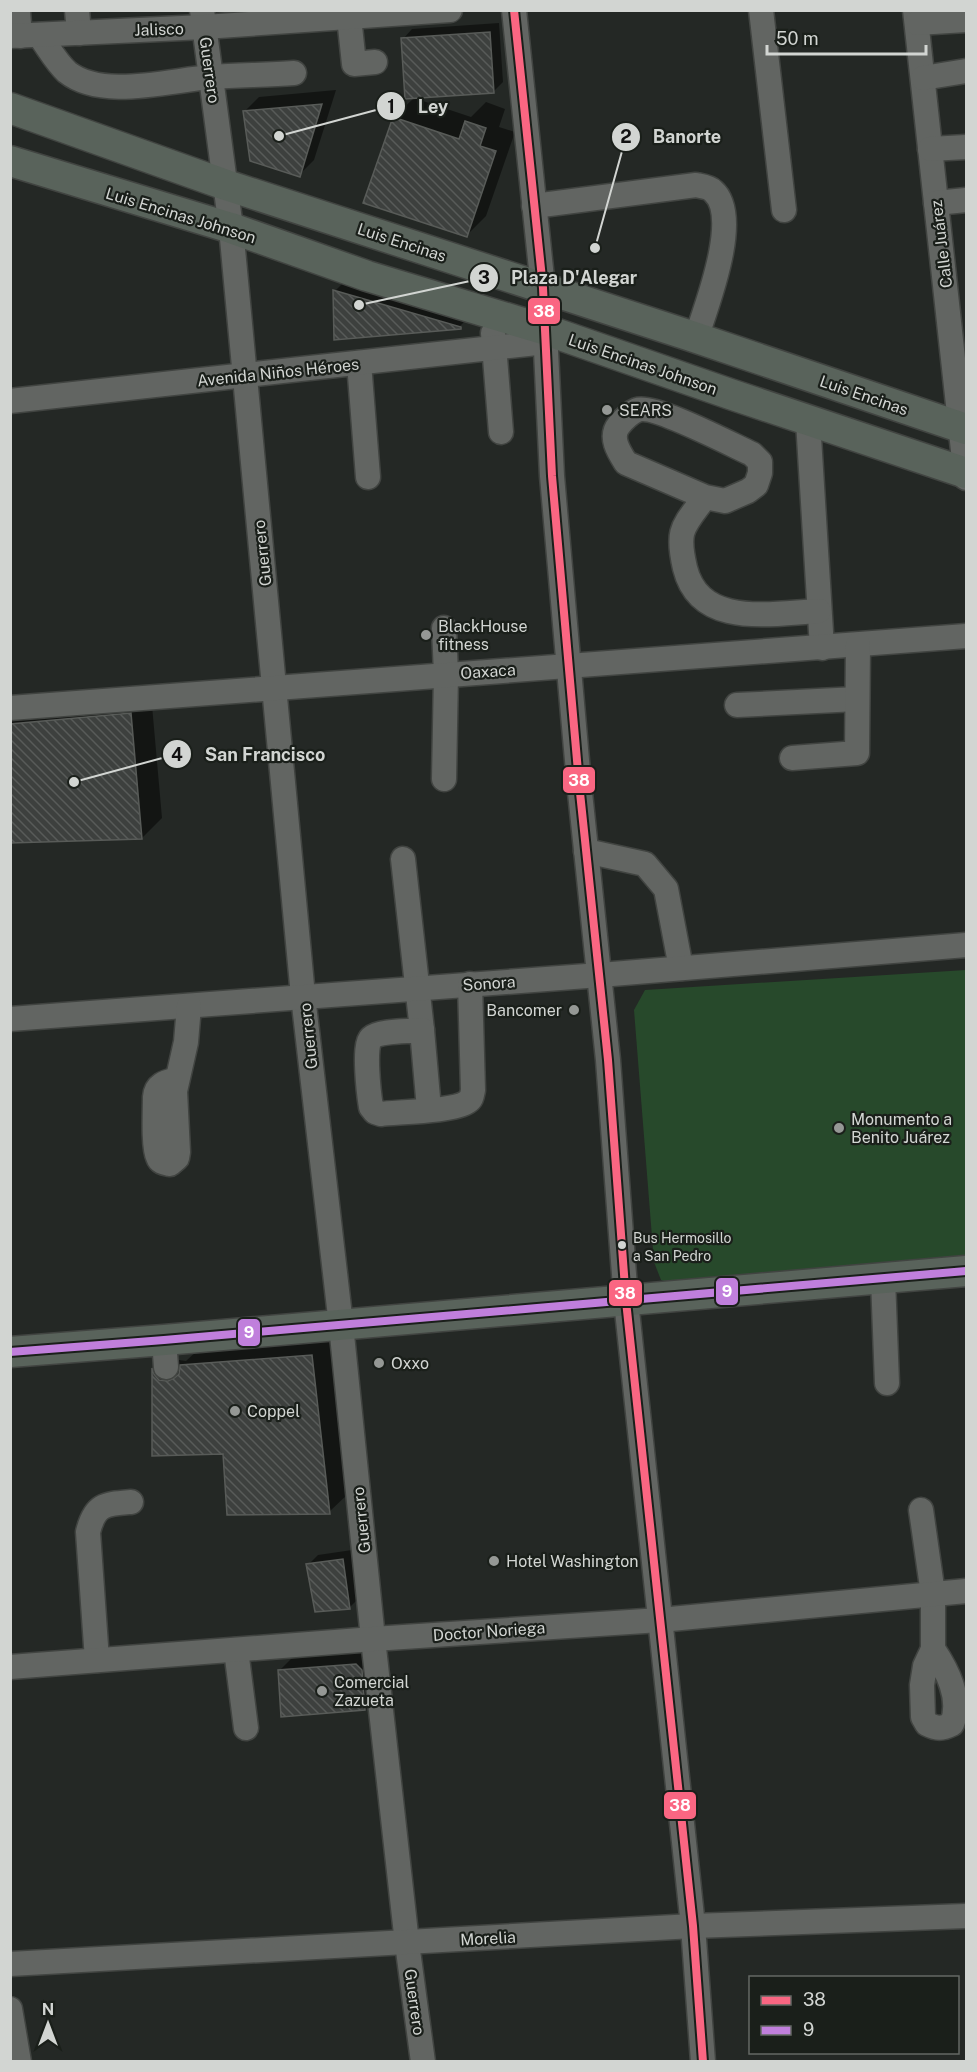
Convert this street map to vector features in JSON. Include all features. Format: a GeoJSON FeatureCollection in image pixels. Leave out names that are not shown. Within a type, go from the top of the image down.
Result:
{"type":"FeatureCollection","features":[{"type":"Feature","properties":{"kind":"main road","name":"Luis Encinas"},"geometry":{"type":"LineString","coordinates":[[10,108],[226,185],[964,428]]}},
{"type":"Feature","properties":{"kind":"main road","name":"Luis Encinas Johnson"},"geometry":{"type":"LineString","coordinates":[[10,161],[231,228],[367,276],[491,314],[546,336],[966,473]]}},
{"type":"Feature","properties":{"kind":"main road"},"geometry":{"type":"LineString","coordinates":[[10,1352],[165,1354],[341,1325],[966,1271]]}},
{"type":"Feature","properties":{"kind":"street","name":"Jalisco"},"geometry":{"type":"LineString","coordinates":[[22,30],[78,22],[349,17],[376,13],[450,10]]}},
{"type":"Feature","properties":{"kind":"street"},"geometry":{"type":"LineString","coordinates":[[514,10],[543,288],[552,476],[586,851],[608,1060],[626,1301],[693,1926],[703,2061]]}},
{"type":"Feature","properties":{"kind":"street"},"geometry":{"type":"LineString","coordinates":[[761,10],[784,210]]}},
{"type":"Feature","properties":{"kind":"street"},"geometry":{"type":"LineString","coordinates":[[916,16],[966,20]]}},
{"type":"Feature","properties":{"kind":"street","name":"Calle Juárez"},"geometry":{"type":"LineString","coordinates":[[916,16],[936,203],[957,303],[966,478]]}},
{"type":"Feature","properties":{"kind":"street"},"geometry":{"type":"LineString","coordinates":[[349,17],[354,64],[375,62]]}},
{"type":"Feature","properties":{"kind":"street","name":"Guerrero"},"geometry":{"type":"LineString","coordinates":[[203,19],[231,228],[303,996],[341,1325],[407,1943],[423,2061]]}},
{"type":"Feature","properties":{"kind":"street"},"geometry":{"type":"LineString","coordinates":[[22,30],[67,72],[81,80],[98,85],[122,87],[210,77],[294,74]]}},
{"type":"Feature","properties":{"kind":"street"},"geometry":{"type":"LineString","coordinates":[[923,78],[966,71]]}},
{"type":"Feature","properties":{"kind":"street"},"geometry":{"type":"LineString","coordinates":[[930,149],[966,147]]}},
{"type":"Feature","properties":{"kind":"street"},"geometry":{"type":"LineString","coordinates":[[534,206],[696,185],[712,190],[723,205],[725,237],[696,338]]}},
{"type":"Feature","properties":{"kind":"street"},"geometry":{"type":"LineString","coordinates":[[936,203],[966,200]]}},
{"type":"Feature","properties":{"kind":"street"},"geometry":{"type":"LineString","coordinates":[[491,314],[501,432]]}},
{"type":"Feature","properties":{"kind":"street","name":"Avenida Niños Héroes"},"geometry":{"type":"LineString","coordinates":[[10,401],[494,347],[546,336]]}},
{"type":"Feature","properties":{"kind":"street"},"geometry":{"type":"LineString","coordinates":[[359,363],[368,477]]}},
{"type":"Feature","properties":{"kind":"street"},"geometry":{"type":"LineString","coordinates":[[649,409],[752,454],[760,462],[760,473],[756,485],[748,491],[725,501],[705,497],[626,463],[618,451],[615,439],[617,428],[628,416],[638,410],[649,409]]}},
{"type":"Feature","properties":{"kind":"street"},"geometry":{"type":"LineString","coordinates":[[808,421],[822,648]]}},
{"type":"Feature","properties":{"kind":"street"},"geometry":{"type":"LineString","coordinates":[[705,497],[682,529],[681,538],[688,581],[696,593],[711,605],[727,612],[742,614],[819,611]]}},
{"type":"Feature","properties":{"kind":"street"},"geometry":{"type":"LineString","coordinates":[[444,628],[446,674],[444,779]]}},
{"type":"Feature","properties":{"kind":"street","name":"Oaxaca"},"geometry":{"type":"LineString","coordinates":[[10,708],[966,636]]}},
{"type":"Feature","properties":{"kind":"street"},"geometry":{"type":"LineString","coordinates":[[792,758],[857,753],[858,645]]}},
{"type":"Feature","properties":{"kind":"street"},"geometry":{"type":"LineString","coordinates":[[737,705],[857,699]]}},
{"type":"Feature","properties":{"kind":"street"},"geometry":{"type":"LineString","coordinates":[[586,851],[645,864],[666,888],[681,969]]}},
{"type":"Feature","properties":{"kind":"street"},"geometry":{"type":"LineString","coordinates":[[403,859],[429,1109]]}},
{"type":"Feature","properties":{"kind":"street","name":"Sonora"},"geometry":{"type":"LineString","coordinates":[[10,1019],[681,969],[966,945]]}},
{"type":"Feature","properties":{"kind":"street"},"geometry":{"type":"LineString","coordinates":[[422,1030],[382,1034],[368,1041],[370,1107],[375,1112],[381,1114],[429,1109],[465,1104],[471,1099],[473,1090],[470,984]]}},
{"type":"Feature","properties":{"kind":"street"},"geometry":{"type":"LineString","coordinates":[[177,1078],[186,1042],[189,1006]]}},
{"type":"Feature","properties":{"kind":"street"},"geometry":{"type":"LineString","coordinates":[[882,1279],[886,1383]]}},
{"type":"Feature","properties":{"kind":"street"},"geometry":{"type":"LineString","coordinates":[[97,1660],[88,1532],[91,1518],[98,1509],[111,1504],[131,1502]]}},
{"type":"Feature","properties":{"kind":"street"},"geometry":{"type":"LineString","coordinates":[[921,1510],[933,1594],[933,1649]]}},
{"type":"Feature","properties":{"kind":"street","name":"Doctor Noriega"},"geometry":{"type":"LineString","coordinates":[[10,1667],[660,1620],[966,1592]]}},
{"type":"Feature","properties":{"kind":"street"},"geometry":{"type":"LineString","coordinates":[[236,1650],[246,1728]]}},
{"type":"Feature","properties":{"kind":"street","name":"Morelia"},"geometry":{"type":"LineString","coordinates":[[10,1964],[693,1926],[966,1916]]}},
{"type":"Feature","properties":{"kind":"street"},"geometry":{"type":"LineString","coordinates":[[10,2009],[19,2061]]}},
{"type":"Feature","properties":{"kind":"green space"},"geometry":{"type":"Polygon","coordinates":[[[966,970],[966,1263],[678,1286],[661,1280],[654,1262],[634,1010],[645,990],[966,970]]]}},
{"type":"Feature","properties":{"kind":"building"},"geometry":{"type":"Polygon","coordinates":[[[490,32],[494,93],[405,99],[401,38],[490,32]]]}},
{"type":"Feature","properties":{"kind":"building"},"geometry":{"type":"Polygon","coordinates":[[[322,104],[300,177],[250,161],[243,111],[322,104]]]}},
{"type":"Feature","properties":{"kind":"building"},"geometry":{"type":"Polygon","coordinates":[[[393,117],[459,139],[465,121],[486,128],[480,146],[496,151],[467,237],[363,203],[393,117]]]}},
{"type":"Feature","properties":{"kind":"building"},"geometry":{"type":"Polygon","coordinates":[[[333,290],[461,327],[461,329],[334,340],[333,290]]]}},
{"type":"Feature","properties":{"kind":"building"},"geometry":{"type":"Polygon","coordinates":[[[131,713],[142,839],[10,843],[10,724],[131,713]]]}},
{"type":"Feature","properties":{"kind":"building","name":"Coppel"},"geometry":{"type":"Polygon","coordinates":[[[312,1355],[330,1514],[227,1515],[223,1454],[152,1456],[152,1368],[159,1380],[168,1381],[179,1374],[180,1365],[312,1355]]]}},
{"type":"Feature","properties":{"kind":"building"},"geometry":{"type":"Polygon","coordinates":[[[343,1559],[350,1609],[315,1612],[306,1564],[343,1559]]]}},
{"type":"Feature","properties":{"kind":"building","name":"Comercial Zazueta"},"geometry":{"type":"Polygon","coordinates":[[[356,1664],[362,1670],[365,1710],[281,1717],[278,1670],[356,1664]]]}},
{"type":"Feature","properties":{"kind":"transit line","name":"38"},"geometry":{"type":"LineString","coordinates":[[514,10],[543,288],[552,476],[579,783],[608,1060],[626,1301],[693,1926],[703,2062]]}},
{"type":"Feature","properties":{"kind":"transit line","name":"9"},"geometry":{"type":"LineString","coordinates":[[10,1352],[966,1271]]}},
{"type":"Feature","properties":{"kind":"place","name":"Ley"},"geometry":{"type":"Point","coordinates":[279,136]}},
{"type":"Feature","properties":{"kind":"place","name":"Banorte"},"geometry":{"type":"Point","coordinates":[595,248]}},
{"type":"Feature","properties":{"kind":"place","name":"Plaza D'Alegar"},"geometry":{"type":"Point","coordinates":[359,305]}},
{"type":"Feature","properties":{"kind":"place","name":"SEARS"},"geometry":{"type":"Point","coordinates":[607,410]}},
{"type":"Feature","properties":{"kind":"place","name":"BlackHouse fitness"},"geometry":{"type":"Point","coordinates":[426,635]}},
{"type":"Feature","properties":{"kind":"place","name":"San Francisco"},"geometry":{"type":"Point","coordinates":[74,782]}},
{"type":"Feature","properties":{"kind":"place","name":"Bancomer"},"geometry":{"type":"Point","coordinates":[574,1010]}},
{"type":"Feature","properties":{"kind":"place","name":"Monumento a Benito Juárez"},"geometry":{"type":"Point","coordinates":[839,1128]}},
{"type":"Feature","properties":{"kind":"place","name":"Bus Hermosillo a San Pedro"},"geometry":{"type":"Point","coordinates":[622,1245]}},
{"type":"Feature","properties":{"kind":"place","name":"Oxxo"},"geometry":{"type":"Point","coordinates":[379,1363]}},
{"type":"Feature","properties":{"kind":"place","name":"Coppel"},"geometry":{"type":"Point","coordinates":[235,1411]}},
{"type":"Feature","properties":{"kind":"place","name":"Hotel Washington"},"geometry":{"type":"Point","coordinates":[494,1561]}},
{"type":"Feature","properties":{"kind":"place","name":"Comercial Zazueta"},"geometry":{"type":"Point","coordinates":[322,1691]}}]}
